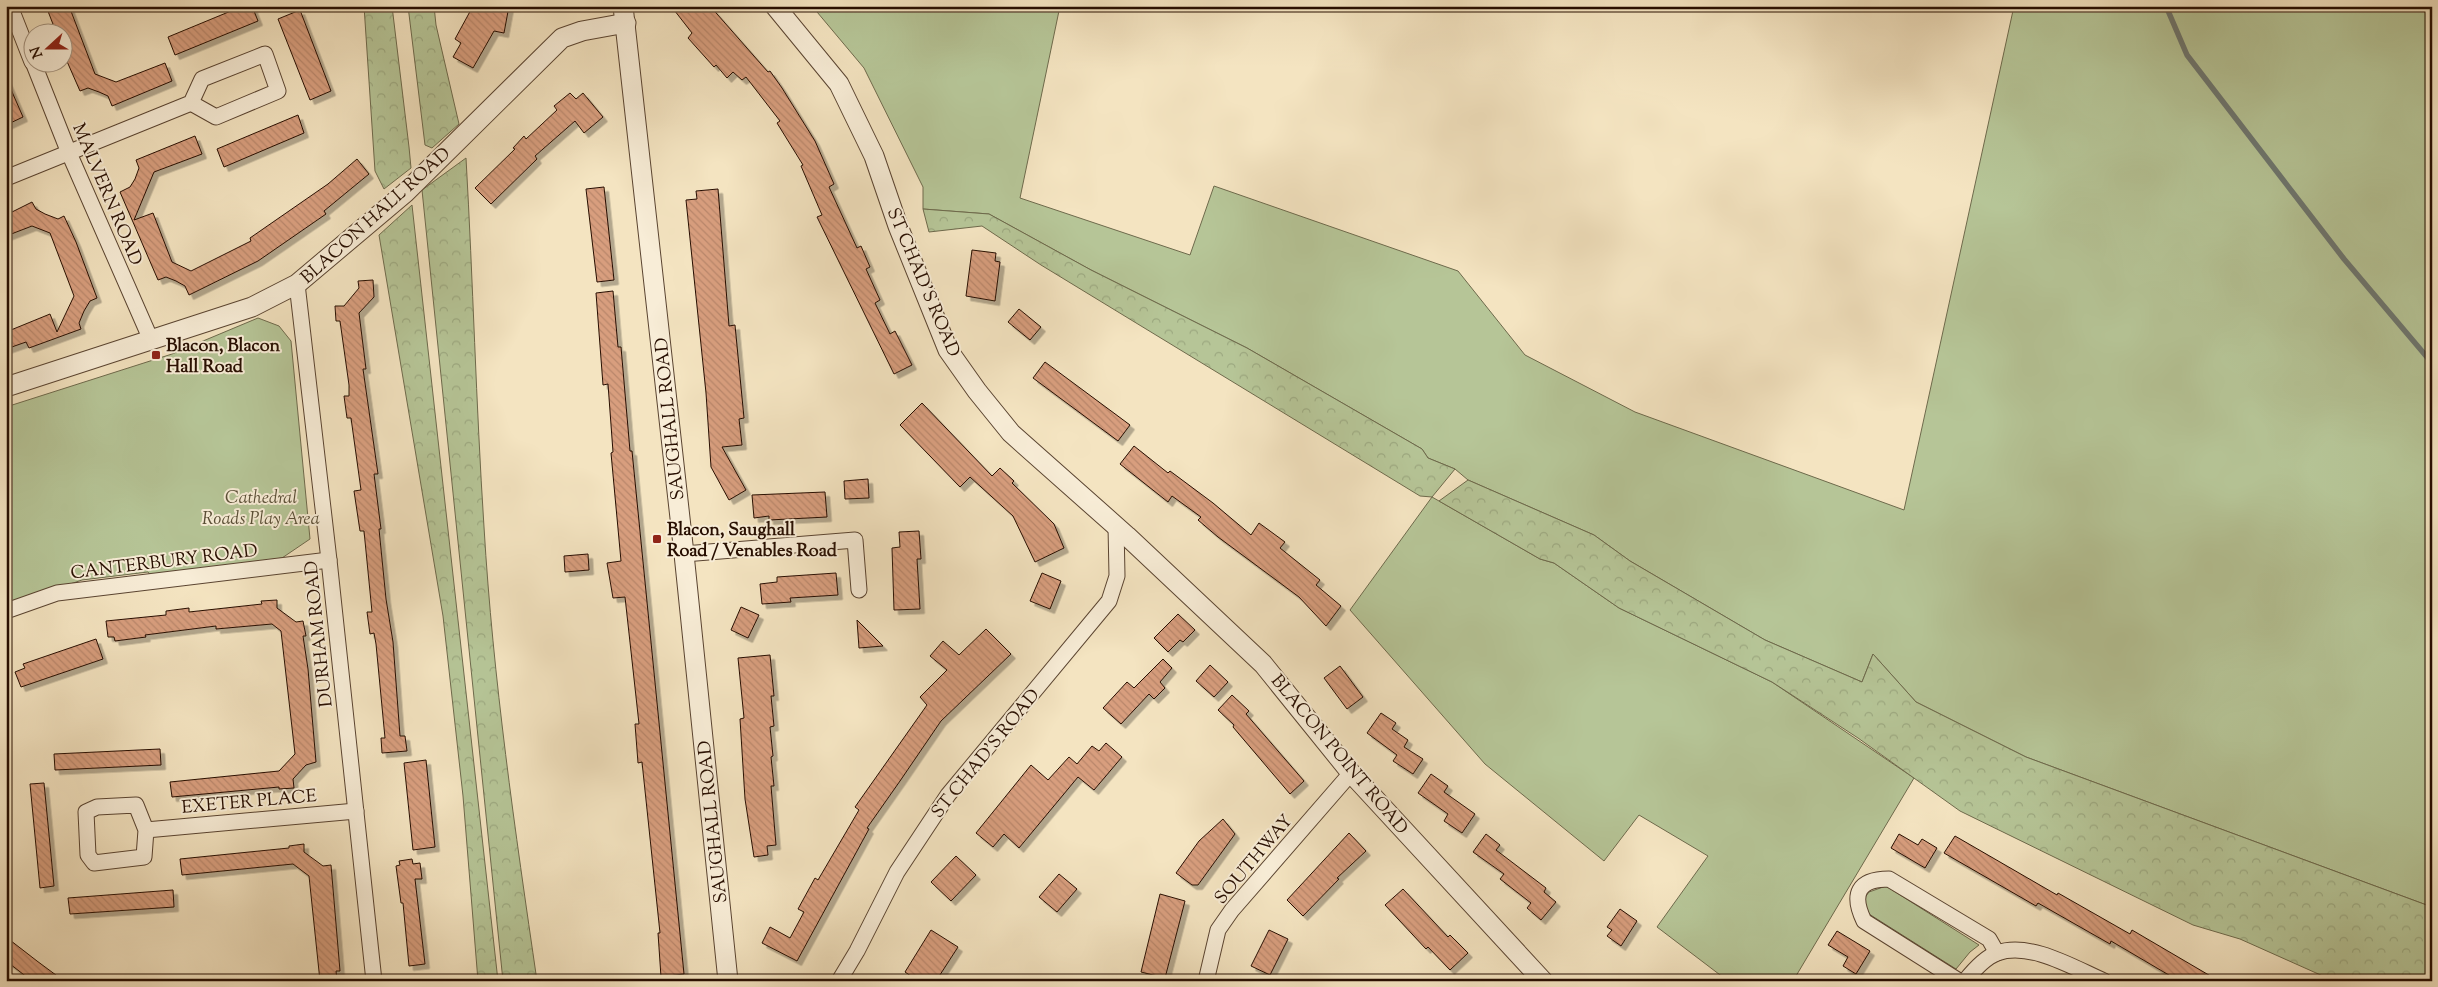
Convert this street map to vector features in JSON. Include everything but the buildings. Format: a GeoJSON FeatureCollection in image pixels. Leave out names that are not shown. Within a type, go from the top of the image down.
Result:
{"type":"FeatureCollection","features":[{"type":"Feature","properties":{"kind":"street","name":"MALVERN ROAD"},"geometry":{"type":"LineString","coordinates":[[10,6],[22,35]]}},
{"type":"Feature","properties":{"kind":"street","name":"ST CHAD'S ROAD"},"geometry":{"type":"LineString","coordinates":[[775,6],[839,84],[874,156],[898,226],[948,350],[1011,433],[1121,531],[1117,576],[1109,601],[948,795],[897,872],[857,951],[838,981]]}},
{"type":"Feature","properties":{"kind":"street","name":"BLACON HALL ROAD"},"geometry":{"type":"LineString","coordinates":[[6,387],[252,307],[297,284],[405,193],[562,38],[625,15]]}},
{"type":"Feature","properties":{"kind":"street","name":"SAUGHALL ROAD"},"geometry":{"type":"LineString","coordinates":[[625,15],[684,554],[728,981]]}},
{"type":"Feature","properties":{"kind":"street"},"geometry":{"type":"LineString","coordinates":[[6,178],[191,103],[202,78],[265,54],[278,91],[216,117],[191,103]]}},
{"type":"Feature","properties":{"kind":"street","name":"MALVERN ROAD"},"geometry":{"type":"LineString","coordinates":[[37,72],[69,153],[151,340]]}},
{"type":"Feature","properties":{"kind":"street","name":"DURHAM ROAD"},"geometry":{"type":"LineString","coordinates":[[297,284],[330,560],[374,981]]}},
{"type":"Feature","properties":{"kind":"street","name":"BLACON POINT ROAD"},"geometry":{"type":"LineString","coordinates":[[1121,531],[1263,664],[1351,773],[1543,981]]}},
{"type":"Feature","properties":{"kind":"street"},"geometry":{"type":"LineString","coordinates":[[684,554],[855,540],[859,590]]}},
{"type":"Feature","properties":{"kind":"street","name":"CANTERBURY ROAD"},"geometry":{"type":"LineString","coordinates":[[6,611],[56,593],[330,560]]}},
{"type":"Feature","properties":{"kind":"street","name":"SOUTHWAY"},"geometry":{"type":"LineString","coordinates":[[1206,981],[1218,930],[1232,910],[1351,773]]}},
{"type":"Feature","properties":{"kind":"street"},"geometry":{"type":"LineString","coordinates":[[136,805],[146,830],[144,857],[94,863],[88,855],[86,812],[97,807],[136,805]]}},
{"type":"Feature","properties":{"kind":"street","name":"EXETER PLACE"},"geometry":{"type":"LineString","coordinates":[[146,830],[356,811]]}},
{"type":"Feature","properties":{"kind":"street"},"geometry":{"type":"LineString","coordinates":[[1959,981],[1864,921],[1856,904],[1858,893],[1861,889],[1877,879],[1889,879],[1989,939],[1997,953]]}},
{"type":"Feature","properties":{"kind":"street"},"geometry":{"type":"LineString","coordinates":[[1965,981],[1977,967],[1997,953],[2022,951],[2044,954],[2104,981]]}},
{"type":"Feature","properties":{"kind":"green space"},"geometry":{"type":"Polygon","coordinates":[[[364,6],[392,6],[409,147],[411,168],[384,189],[375,171],[364,6]]]}},
{"type":"Feature","properties":{"kind":"green space"},"geometry":{"type":"Polygon","coordinates":[[[408,6],[434,6],[436,25],[459,124],[432,148],[425,145],[408,6]]]}},
{"type":"Feature","properties":{"kind":"green space"},"geometry":{"type":"Polygon","coordinates":[[[812,6],[1060,6],[1020,198],[1190,255],[1214,186],[1458,271],[1525,355],[1635,412],[1904,510],[2014,6],[2432,6],[2432,907],[2026,757],[1916,702],[1873,654],[1862,682],[1765,640],[1630,561],[1594,535],[1468,480],[1455,469],[1428,458],[1422,449],[1247,348],[1091,270],[989,214],[923,209],[923,187],[864,68],[812,6]]]}},
{"type":"Feature","properties":{"kind":"green space"},"geometry":{"type":"Polygon","coordinates":[[[466,158],[488,584],[499,698],[537,981],[503,981],[422,190],[466,158]]]}},
{"type":"Feature","properties":{"kind":"green space"},"geometry":{"type":"Polygon","coordinates":[[[412,205],[498,981],[478,981],[463,796],[443,616],[379,235],[412,205]]]}},
{"type":"Feature","properties":{"kind":"green space"},"geometry":{"type":"Polygon","coordinates":[[[923,209],[989,214],[1091,270],[1247,348],[1422,449],[1428,458],[1455,469],[1432,497],[1420,496],[1041,265],[982,226],[929,232],[923,209]]]}},
{"type":"Feature","properties":{"kind":"green space","name":"Cathedral Roads Play Area"},"geometry":{"type":"Polygon","coordinates":[[[258,318],[279,326],[291,341],[310,539],[282,558],[151,576],[148,572],[82,580],[6,606],[6,407],[172,354],[258,318]]]}},
{"type":"Feature","properties":{"kind":"green space"},"geometry":{"type":"Polygon","coordinates":[[[1468,480],[1594,535],[1630,561],[1765,640],[1862,682],[1873,654],[1916,702],[2026,757],[2432,907],[2432,981],[2334,981],[2240,939],[2193,925],[1960,811],[1858,738],[1772,682],[1619,608],[1554,563],[1540,559],[1439,501],[1468,480]]]}},
{"type":"Feature","properties":{"kind":"green space"},"geometry":{"type":"Polygon","coordinates":[[[1432,497],[1540,559],[1554,563],[1619,608],[1772,682],[1914,778],[1793,981],[1728,981],[1657,927],[1708,856],[1639,815],[1604,861],[1485,764],[1350,610],[1432,497]]]}},
{"type":"Feature","properties":{"kind":"green space"},"geometry":{"type":"Polygon","coordinates":[[[1886,886],[1979,945],[1970,952],[1956,969],[1869,914],[1863,900],[1869,892],[1886,886]]]}},
{"type":"Feature","properties":{"kind":"waterway"},"geometry":{"type":"LineString","coordinates":[[2166,6],[2187,55],[2344,259],[2432,363]]}},
{"type":"Feature","properties":{"kind":"place","name":"Blacon, Blacon Hall Road"},"geometry":{"type":"Point","coordinates":[156,355]}},
{"type":"Feature","properties":{"kind":"place","name":"Blacon, Saughall Road / Venables Road"},"geometry":{"type":"Point","coordinates":[657,539]}}]}
